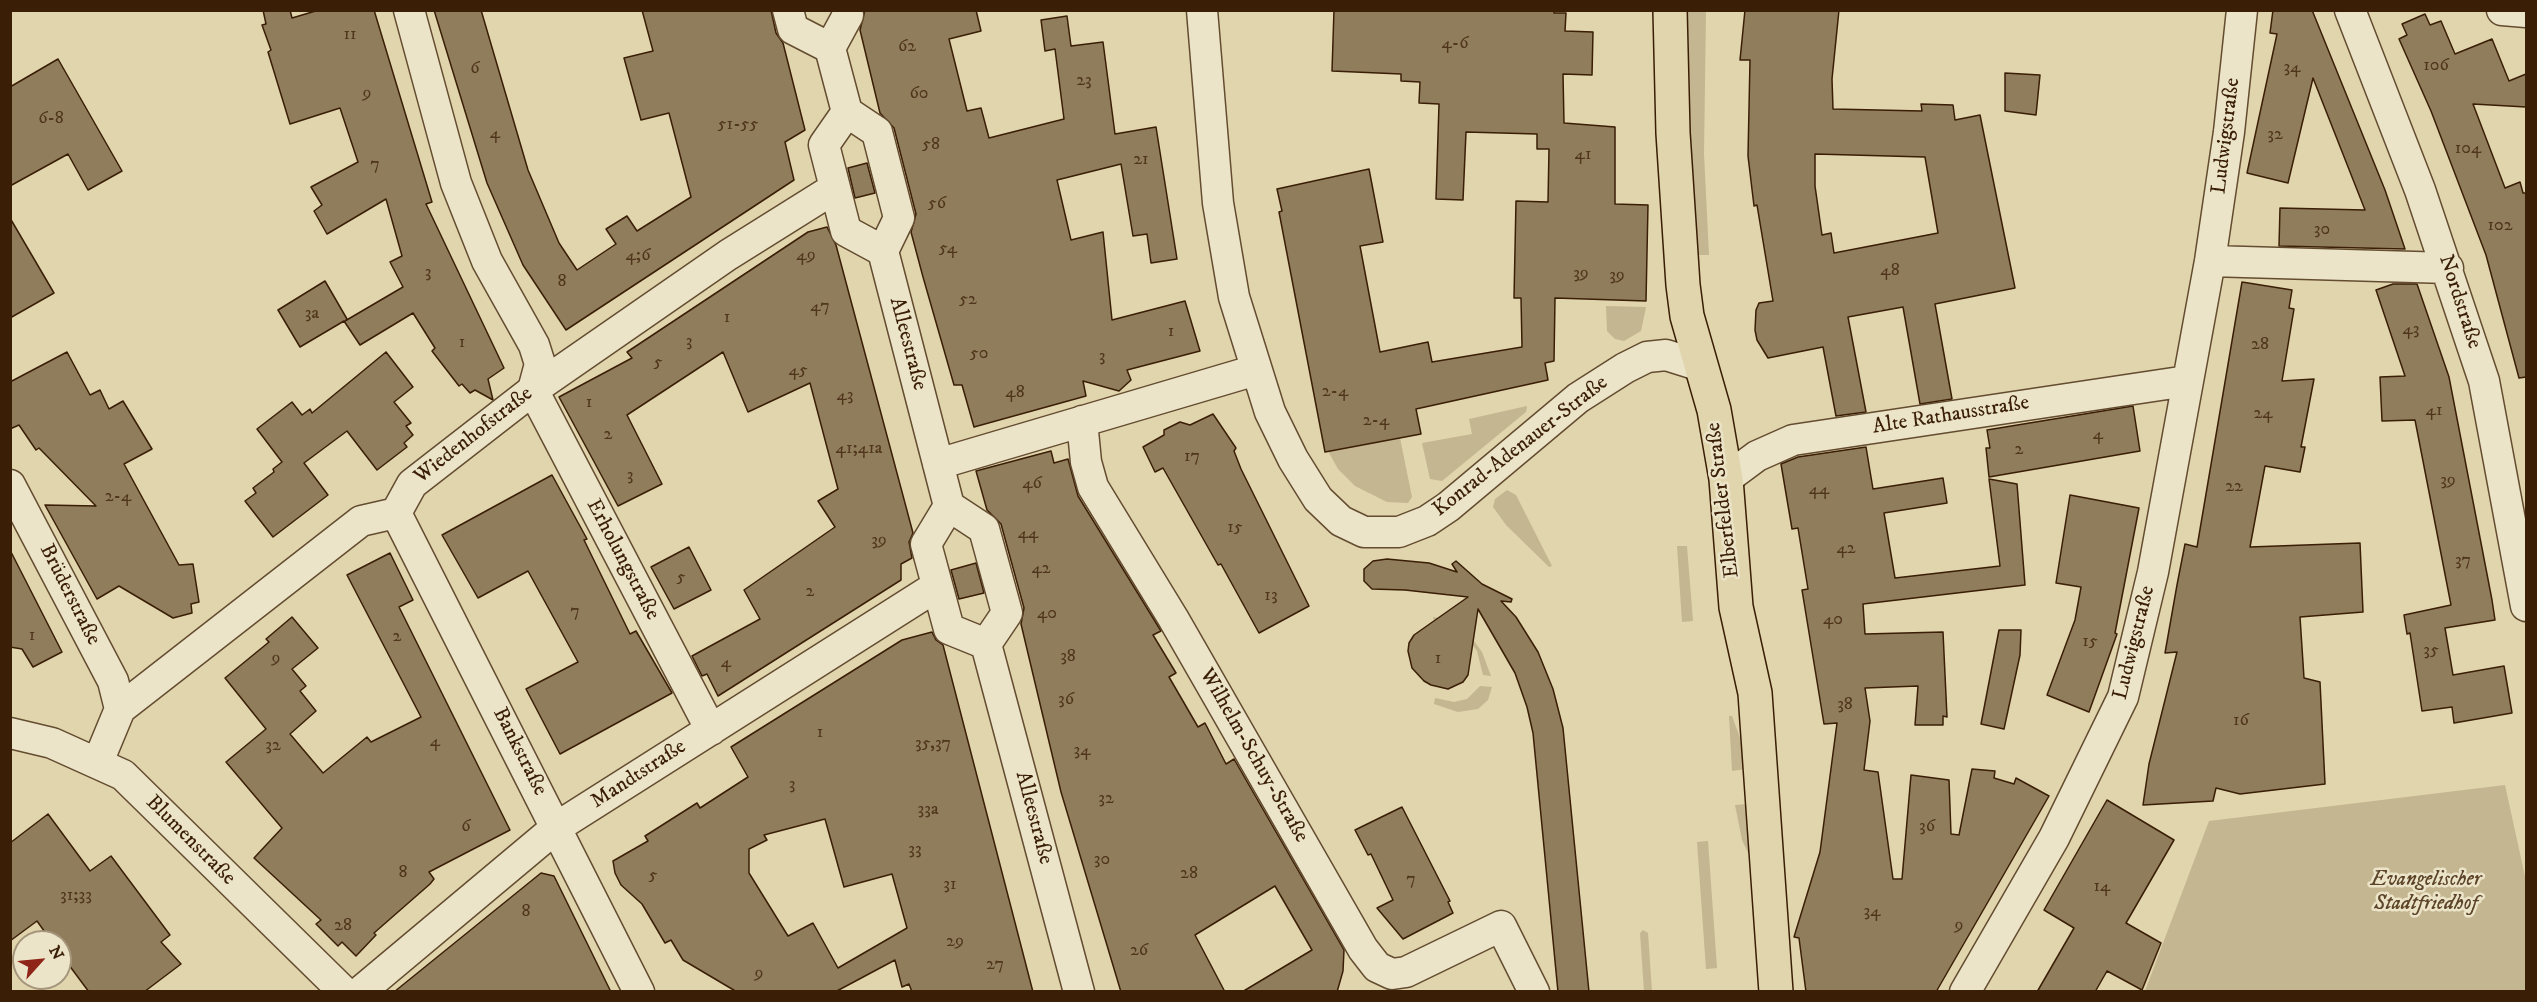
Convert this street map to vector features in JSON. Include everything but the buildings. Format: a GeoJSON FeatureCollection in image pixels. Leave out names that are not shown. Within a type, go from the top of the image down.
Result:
{"type":"FeatureCollection","features":[{"type":"Feature","properties":{"kind":"main road","name":"Elberfelder Straße"},"geometry":{"type":"LineString","coordinates":[[1670,10],[1672,132],[1683,285],[1687,316],[1714,410],[1726,479],[1736,607],[1755,693],[1776,992]]}},
{"type":"Feature","properties":{"kind":"street"},"geometry":{"type":"LineString","coordinates":[[409,10],[456,183],[487,261],[534,345],[540,364],[533,390]]}},
{"type":"Feature","properties":{"kind":"street"},"geometry":{"type":"LineString","coordinates":[[788,10],[793,29],[830,48]]}},
{"type":"Feature","properties":{"kind":"street"},"geometry":{"type":"LineString","coordinates":[[847,10],[848,15],[830,48],[847,112],[877,132],[899,218],[883,251],[846,231],[824,145],[847,112]]}},
{"type":"Feature","properties":{"kind":"street","name":"Konrad-Adenauer-Straße"},"geometry":{"type":"LineString","coordinates":[[1202,10],[1218,203],[1234,297],[1270,412],[1293,459],[1318,499],[1341,521],[1365,531],[1399,532],[1427,521],[1448,507],[1578,398],[1625,368],[1647,357],[1666,355],[1701,366]]}},
{"type":"Feature","properties":{"kind":"street","name":"Ludwigstraße"},"geometry":{"type":"LineString","coordinates":[[1965,992],[2054,838],[2123,697],[2153,572],[2210,261],[2229,132],[2242,10]]}},
{"type":"Feature","properties":{"kind":"street","name":"Nordstraße"},"geometry":{"type":"LineString","coordinates":[[2350,10],[2448,268],[2484,381],[2526,606]]}},
{"type":"Feature","properties":{"kind":"street"},"geometry":{"type":"LineString","coordinates":[[2502,10],[2526,12]]}},
{"type":"Feature","properties":{"kind":"street","name":"Wiedenhofstraße"},"geometry":{"type":"LineString","coordinates":[[396,513],[412,484],[533,390],[728,255],[835,188]]}},
{"type":"Feature","properties":{"kind":"street","name":"Alleestraße"},"geometry":{"type":"LineString","coordinates":[[883,251],[949,506]]}},
{"type":"Feature","properties":{"kind":"street"},"geometry":{"type":"LineString","coordinates":[[2210,261],[2448,268]]}},
{"type":"Feature","properties":{"kind":"street"},"geometry":{"type":"LineString","coordinates":[[938,464],[1256,370]]}},
{"type":"Feature","properties":{"kind":"street","name":"Alte Rathausstraße"},"geometry":{"type":"LineString","coordinates":[[1726,479],[1757,456],[1792,440],[2187,381]]}},
{"type":"Feature","properties":{"kind":"street","name":"Erholungstraße"},"geometry":{"type":"LineString","coordinates":[[533,390],[711,730]]}},
{"type":"Feature","properties":{"kind":"street","name":"Wilhelm-Schuy-Straße"},"geometry":{"type":"LineString","coordinates":[[1075,423],[1094,487],[1173,618],[1363,949],[1377,967],[1392,974],[1406,972],[1500,926],[1534,992]]}},
{"type":"Feature","properties":{"kind":"street","name":"Brüderstraße"},"geometry":{"type":"LineString","coordinates":[[10,485],[113,681],[120,709]]}},
{"type":"Feature","properties":{"kind":"street"},"geometry":{"type":"LineString","coordinates":[[949,506],[984,529],[990,550],[1006,613],[986,644],[949,628],[926,544],[949,506]]}},
{"type":"Feature","properties":{"kind":"street"},"geometry":{"type":"LineString","coordinates":[[98,762],[120,709],[362,521],[396,513]]}},
{"type":"Feature","properties":{"kind":"street","name":"Bankstraße"},"geometry":{"type":"LineString","coordinates":[[396,513],[639,992]]}},
{"type":"Feature","properties":{"kind":"street","name":"Mandtstraße"},"geometry":{"type":"LineString","coordinates":[[360,992],[557,827],[938,586]]}},
{"type":"Feature","properties":{"kind":"street","name":"Alleestraße"},"geometry":{"type":"LineString","coordinates":[[986,644],[1079,992]]}},
{"type":"Feature","properties":{"kind":"street","name":"Blumenstraße"},"geometry":{"type":"LineString","coordinates":[[10,733],[52,743],[123,775],[344,992]]}},
{"type":"Feature","properties":{"kind":"green space"},"geometry":{"type":"Polygon","coordinates":[[[1684,11],[1706,11],[1704,154],[1709,255],[1696,255],[1684,50],[1684,11]]]}},
{"type":"Feature","properties":{"kind":"green space"},"geometry":{"type":"Polygon","coordinates":[[[1606,306],[1646,307],[1641,331],[1624,341],[1615,339],[1607,331],[1606,306]]]}},
{"type":"Feature","properties":{"kind":"green space"},"geometry":{"type":"Polygon","coordinates":[[[1527,406],[1526,412],[1442,481],[1430,479],[1422,443],[1472,434],[1469,419],[1527,406]]]}},
{"type":"Feature","properties":{"kind":"green space"},"geometry":{"type":"Polygon","coordinates":[[[1400,438],[1412,497],[1408,503],[1387,502],[1355,486],[1338,469],[1328,451],[1400,438]]]}},
{"type":"Feature","properties":{"kind":"green space"},"geometry":{"type":"Polygon","coordinates":[[[1507,490],[1516,495],[1552,566],[1549,567],[1506,525],[1493,507],[1495,499],[1507,490]]]}},
{"type":"Feature","properties":{"kind":"green space"},"geometry":{"type":"Polygon","coordinates":[[[1677,546],[1687,546],[1693,621],[1682,622],[1677,546]]]}},
{"type":"Feature","properties":{"kind":"green space"},"geometry":{"type":"Polygon","coordinates":[[[1433,617],[1440,618],[1471,637],[1482,652],[1491,676],[1483,675],[1477,651],[1466,636],[1433,617]]]}},
{"type":"Feature","properties":{"kind":"green space"},"geometry":{"type":"Polygon","coordinates":[[[1480,686],[1492,687],[1488,700],[1478,709],[1458,712],[1434,704],[1435,698],[1454,702],[1467,699],[1480,686]]]}},
{"type":"Feature","properties":{"kind":"green space"},"geometry":{"type":"Polygon","coordinates":[[[1729,716],[1732,716],[1740,738],[1746,769],[1732,771],[1729,716]]]}},
{"type":"Feature","properties":{"kind":"green space","name":"Evangelischer Stadtfriedhof"},"geometry":{"type":"Polygon","coordinates":[[[2505,785],[2526,881],[2526,991],[2145,991],[2209,821],[2505,785]]]}},
{"type":"Feature","properties":{"kind":"green space"},"geometry":{"type":"Polygon","coordinates":[[[1748,804],[1751,859],[1742,840],[1735,805],[1748,804]]]}},
{"type":"Feature","properties":{"kind":"green space"},"geometry":{"type":"Polygon","coordinates":[[[1708,841],[1717,968],[1706,969],[1697,842],[1708,841]]]}},
{"type":"Feature","properties":{"kind":"green space"},"geometry":{"type":"Polygon","coordinates":[[[1643,930],[1648,933],[1652,991],[1644,991],[1640,933],[1643,930]]]}}]}
